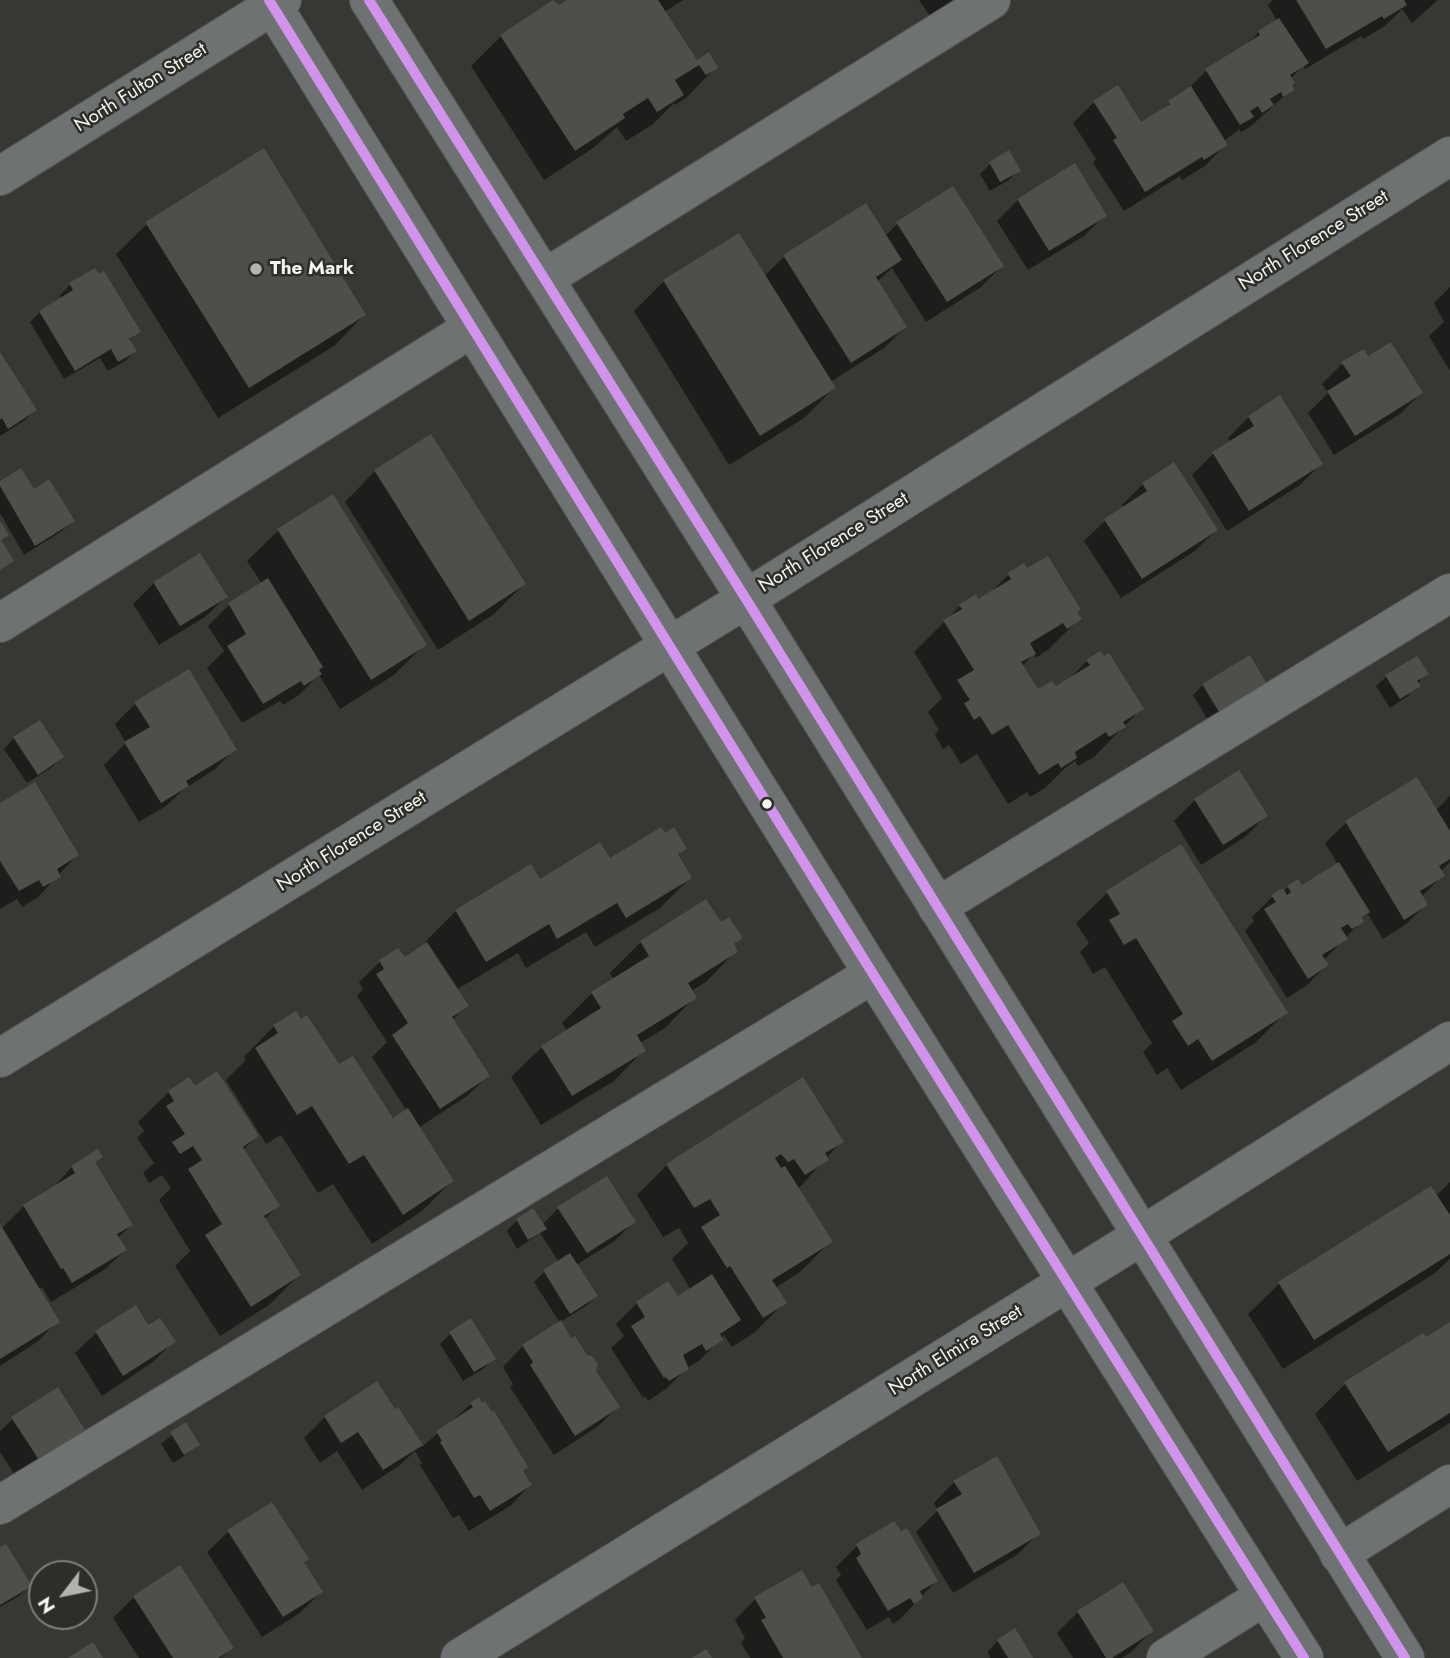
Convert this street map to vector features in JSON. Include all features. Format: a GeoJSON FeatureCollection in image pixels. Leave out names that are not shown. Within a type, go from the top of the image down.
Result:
{"type":"FeatureCollection","features":[{"type":"Feature","properties":{"kind":"main road"},"geometry":{"type":"LineString","coordinates":[[369,0],[746,599],[1405,1658]]}},
{"type":"Feature","properties":{"kind":"main road"},"geometry":{"type":"LineString","coordinates":[[545,278],[991,0]]}},
{"type":"Feature","properties":{"kind":"main road"},"geometry":{"type":"LineString","coordinates":[[275,2],[472,328],[873,974],[1304,1658]]}},
{"type":"Feature","properties":{"kind":"main road","name":"North Fulton Street"},"geometry":{"type":"LineString","coordinates":[[0,176],[275,2]]}},
{"type":"Feature","properties":{"kind":"main road","name":"North Florence Street"},"geometry":{"type":"LineString","coordinates":[[0,1058],[746,599],[1450,156]]}},
{"type":"Feature","properties":{"kind":"main road"},"geometry":{"type":"LineString","coordinates":[[0,623],[472,328]]}},
{"type":"Feature","properties":{"kind":"main road"},"geometry":{"type":"LineString","coordinates":[[937,907],[1450,593]]}},
{"type":"Feature","properties":{"kind":"main road"},"geometry":{"type":"LineString","coordinates":[[0,1505],[873,974]]}},
{"type":"Feature","properties":{"kind":"main road","name":"North Elmira Street"},"geometry":{"type":"LineString","coordinates":[[460,1658],[1143,1235],[1450,1041]]}},
{"type":"Feature","properties":{"kind":"main road"},"geometry":{"type":"LineString","coordinates":[[1339,1553],[1450,1484]]}},
{"type":"Feature","properties":{"kind":"main road"},"geometry":{"type":"LineString","coordinates":[[1166,1658],[1265,1596]]}},
{"type":"Feature","properties":{"kind":"building"},"geometry":{"type":"Polygon","coordinates":[[[553,0],[559,5],[567,0],[658,0],[697,60],[709,52],[718,68],[706,75],[699,65],[675,80],[684,95],[657,112],[648,98],[623,114],[625,118],[575,151],[500,35],[553,0]]]}},
{"type":"Feature","properties":{"kind":"building"},"geometry":{"type":"Polygon","coordinates":[[[1296,0],[1404,0],[1407,5],[1384,19],[1382,16],[1326,49],[1296,0]]]}},
{"type":"Feature","properties":{"kind":"building"},"geometry":{"type":"Polygon","coordinates":[[[1279,18],[1309,63],[1290,75],[1295,83],[1292,85],[1295,90],[1283,97],[1281,92],[1270,99],[1274,105],[1262,113],[1258,106],[1250,111],[1254,117],[1240,125],[1205,69],[1260,35],[1258,31],[1279,18]]]}},
{"type":"Feature","properties":{"kind":"building"},"geometry":{"type":"Polygon","coordinates":[[[1118,85],[1141,122],[1170,104],[1168,101],[1191,86],[1228,145],[1204,160],[1202,157],[1145,192],[1113,140],[1117,138],[1093,101],[1118,85]]]}},
{"type":"Feature","properties":{"kind":"building","name":"The Mark"},"geometry":{"type":"Polygon","coordinates":[[[264,148],[366,315],[249,388],[145,222],[264,148]]]}},
{"type":"Feature","properties":{"kind":"building"},"geometry":{"type":"Polygon","coordinates":[[[1009,150],[1021,171],[1000,182],[989,162],[1009,150]]]}},
{"type":"Feature","properties":{"kind":"building"},"geometry":{"type":"Polygon","coordinates":[[[1075,163],[1107,216],[1049,251],[1017,199],[1075,163]]]}},
{"type":"Feature","properties":{"kind":"building"},"geometry":{"type":"Polygon","coordinates":[[[953,186],[1004,266],[947,302],[896,222],[953,186]]]}},
{"type":"Feature","properties":{"kind":"building"},"geometry":{"type":"Polygon","coordinates":[[[866,203],[902,260],[876,277],[907,327],[851,363],[783,255],[866,203]]]}},
{"type":"Feature","properties":{"kind":"building"},"geometry":{"type":"Polygon","coordinates":[[[739,233],[836,388],[760,436],[663,280],[739,233]]]}},
{"type":"Feature","properties":{"kind":"building"},"geometry":{"type":"Polygon","coordinates":[[[95,268],[99,274],[104,271],[141,332],[129,339],[137,351],[118,362],[111,349],[75,371],[39,311],[73,290],[69,283],[95,268]]]}},
{"type":"Feature","properties":{"kind":"building"},"geometry":{"type":"Polygon","coordinates":[[[1391,342],[1423,393],[1355,436],[1327,391],[1351,376],[1341,362],[1364,349],[1368,356],[1391,342]]]}},
{"type":"Feature","properties":{"kind":"building"},"geometry":{"type":"Polygon","coordinates":[[[0,352],[37,410],[8,429],[2,418],[0,420],[0,352]]]}},
{"type":"Feature","properties":{"kind":"building"},"geometry":{"type":"Polygon","coordinates":[[[1280,395],[1323,464],[1249,511],[1212,452],[1254,426],[1248,416],[1280,395]]]}},
{"type":"Feature","properties":{"kind":"building"},"geometry":{"type":"Polygon","coordinates":[[[431,434],[526,584],[469,621],[374,470],[431,434]]]}},
{"type":"Feature","properties":{"kind":"building"},"geometry":{"type":"Polygon","coordinates":[[[1174,462],[1218,530],[1142,579],[1104,519],[1147,491],[1142,483],[1174,462]]]}},
{"type":"Feature","properties":{"kind":"building"},"geometry":{"type":"Polygon","coordinates":[[[21,468],[34,489],[49,479],[75,521],[35,546],[0,486],[0,481],[21,468]]]}},
{"type":"Feature","properties":{"kind":"building"},"geometry":{"type":"Polygon","coordinates":[[[333,494],[427,645],[371,680],[277,529],[333,494]]]}},
{"type":"Feature","properties":{"kind":"building"},"geometry":{"type":"Polygon","coordinates":[[[0,521],[9,535],[1,540],[14,561],[0,570],[0,521]]]}},
{"type":"Feature","properties":{"kind":"building"},"geometry":{"type":"Polygon","coordinates":[[[200,553],[228,597],[180,626],[153,582],[200,553]]]}},
{"type":"Feature","properties":{"kind":"building"},"geometry":{"type":"Polygon","coordinates":[[[1048,556],[1081,610],[1077,612],[1082,619],[1067,629],[1063,623],[1030,643],[1036,654],[1021,662],[1038,689],[1052,681],[1056,686],[1090,665],[1086,660],[1100,651],[1104,656],[1109,653],[1144,709],[1123,722],[1126,727],[1109,737],[1106,732],[1075,752],[1077,758],[1061,768],[1058,763],[1039,775],[1008,725],[992,735],[980,716],[974,720],[964,703],[970,700],[957,680],[974,670],[943,620],[962,609],[959,605],[976,594],[978,599],[1011,579],[1007,573],[1024,563],[1027,568],[1048,556]]]}},
{"type":"Feature","properties":{"kind":"building"},"geometry":{"type":"Polygon","coordinates":[[[268,578],[323,667],[319,670],[322,674],[304,686],[301,681],[263,704],[227,646],[246,634],[228,603],[268,578]]]}},
{"type":"Feature","properties":{"kind":"building"},"geometry":{"type":"Polygon","coordinates":[[[1250,655],[1271,691],[1224,720],[1202,684],[1250,655]]]}},
{"type":"Feature","properties":{"kind":"building"},"geometry":{"type":"Polygon","coordinates":[[[1417,656],[1429,674],[1417,681],[1421,686],[1400,699],[1385,675],[1417,656]]]}},
{"type":"Feature","properties":{"kind":"building"},"geometry":{"type":"Polygon","coordinates":[[[189,669],[237,750],[186,781],[189,786],[161,803],[124,742],[150,727],[134,702],[189,669]]]}},
{"type":"Feature","properties":{"kind":"building"},"geometry":{"type":"Polygon","coordinates":[[[40,720],[64,757],[38,775],[13,737],[40,720]]]}},
{"type":"Feature","properties":{"kind":"building"},"geometry":{"type":"Polygon","coordinates":[[[1239,770],[1268,816],[1223,845],[1194,799],[1239,770]]]}},
{"type":"Feature","properties":{"kind":"building"},"geometry":{"type":"Polygon","coordinates":[[[1417,777],[1450,831],[1450,859],[1439,866],[1445,876],[1420,891],[1428,905],[1404,920],[1345,821],[1417,777]]]}},
{"type":"Feature","properties":{"kind":"building"},"geometry":{"type":"Polygon","coordinates":[[[35,782],[79,855],[57,869],[61,877],[43,887],[39,880],[19,891],[0,861],[0,803],[35,782]]]}},
{"type":"Feature","properties":{"kind":"building"},"geometry":{"type":"Polygon","coordinates":[[[661,827],[665,833],[674,827],[687,849],[678,854],[692,878],[626,918],[617,903],[557,939],[549,924],[486,962],[455,910],[531,864],[540,879],[600,842],[610,858],[661,827]]]}},
{"type":"Feature","properties":{"kind":"building"},"geometry":{"type":"Polygon","coordinates":[[[1181,844],[1288,1013],[1212,1061],[1198,1039],[1188,1046],[1172,1021],[1183,1014],[1136,938],[1124,945],[1109,920],[1120,914],[1106,891],[1181,844]]]}},
{"type":"Feature","properties":{"kind":"building"},"geometry":{"type":"Polygon","coordinates":[[[1339,862],[1370,912],[1362,917],[1364,922],[1352,929],[1348,924],[1341,928],[1348,939],[1322,955],[1329,965],[1308,979],[1264,909],[1276,902],[1271,895],[1283,888],[1287,895],[1291,892],[1287,886],[1298,879],[1302,885],[1339,862]]]}},
{"type":"Feature","properties":{"kind":"building"},"geometry":{"type":"Polygon","coordinates":[[[706,899],[721,922],[729,917],[743,938],[734,944],[738,952],[688,983],[697,998],[637,1035],[646,1051],[572,1096],[541,1046],[601,1008],[591,992],[649,956],[640,941],[706,899]]]}},
{"type":"Feature","properties":{"kind":"building"},"geometry":{"type":"Polygon","coordinates":[[[427,942],[469,1006],[452,1017],[490,1076],[440,1109],[392,1035],[408,1023],[376,974],[384,969],[379,960],[398,948],[405,957],[427,942]]]}},
{"type":"Feature","properties":{"kind":"building"},"geometry":{"type":"Polygon","coordinates":[[[296,1011],[301,1019],[307,1015],[339,1064],[353,1056],[393,1118],[408,1108],[454,1181],[403,1215],[364,1155],[349,1164],[312,1106],[297,1115],[255,1048],[278,1033],[273,1025],[296,1011]]]}},
{"type":"Feature","properties":{"kind":"building"},"geometry":{"type":"Polygon","coordinates":[[[217,1071],[259,1136],[243,1147],[280,1206],[264,1216],[301,1275],[251,1307],[205,1235],[222,1224],[188,1169],[202,1160],[193,1146],[180,1154],[172,1142],[185,1134],[166,1106],[174,1101],[168,1091],[189,1077],[195,1086],[217,1071]]]}},
{"type":"Feature","properties":{"kind":"building"},"geometry":{"type":"Polygon","coordinates":[[[803,1077],[844,1142],[825,1153],[829,1160],[805,1175],[794,1159],[788,1162],[781,1154],[775,1158],[781,1168],[785,1166],[833,1242],[772,1280],[787,1303],[763,1318],[701,1227],[720,1215],[710,1199],[694,1208],[666,1164],[803,1077]]]}},
{"type":"Feature","properties":{"kind":"building"},"geometry":{"type":"Polygon","coordinates":[[[98,1149],[103,1157],[95,1162],[133,1225],[117,1234],[127,1250],[72,1283],[23,1205],[75,1173],[71,1166],[98,1149]]]}},
{"type":"Feature","properties":{"kind":"building"},"geometry":{"type":"Polygon","coordinates":[[[607,1176],[636,1222],[587,1253],[557,1207],[607,1176]]]}},
{"type":"Feature","properties":{"kind":"building"},"geometry":{"type":"Polygon","coordinates":[[[1431,1186],[1450,1215],[1450,1254],[1314,1340],[1278,1282],[1431,1186]]]}},
{"type":"Feature","properties":{"kind":"building"},"geometry":{"type":"Polygon","coordinates":[[[533,1208],[547,1229],[528,1240],[516,1219],[533,1208]]]}},
{"type":"Feature","properties":{"kind":"building"},"geometry":{"type":"Polygon","coordinates":[[[0,1224],[60,1322],[0,1359],[0,1224]]]}},
{"type":"Feature","properties":{"kind":"building"},"geometry":{"type":"Polygon","coordinates":[[[570,1253],[598,1296],[570,1314],[543,1270],[570,1253]]]}},
{"type":"Feature","properties":{"kind":"building"},"geometry":{"type":"Polygon","coordinates":[[[712,1274],[741,1320],[720,1334],[723,1340],[706,1351],[702,1344],[683,1355],[689,1369],[669,1381],[664,1378],[631,1326],[645,1317],[636,1302],[668,1281],[678,1296],[712,1274]]]}},
{"type":"Feature","properties":{"kind":"building"},"geometry":{"type":"Polygon","coordinates":[[[136,1305],[148,1325],[160,1318],[176,1342],[123,1376],[95,1331],[136,1305]]]}},
{"type":"Feature","properties":{"kind":"building"},"geometry":{"type":"Polygon","coordinates":[[[471,1318],[496,1359],[474,1372],[449,1332],[471,1318]]]}},
{"type":"Feature","properties":{"kind":"building"},"geometry":{"type":"Polygon","coordinates":[[[561,1320],[571,1338],[575,1336],[587,1355],[592,1356],[598,1365],[596,1371],[620,1407],[575,1436],[530,1365],[533,1362],[522,1345],[561,1320]]]}},
{"type":"Feature","properties":{"kind":"building"},"geometry":{"type":"Polygon","coordinates":[[[1450,1322],[1450,1413],[1388,1452],[1344,1382],[1423,1333],[1426,1337],[1450,1322]]]}},
{"type":"Feature","properties":{"kind":"building"},"geometry":{"type":"Polygon","coordinates":[[[377,1381],[423,1445],[383,1470],[358,1432],[341,1443],[324,1416],[377,1381]]]}},
{"type":"Feature","properties":{"kind":"building"},"geometry":{"type":"Polygon","coordinates":[[[58,1387],[85,1430],[39,1460],[11,1417],[58,1387]]]}},
{"type":"Feature","properties":{"kind":"building"},"geometry":{"type":"Polygon","coordinates":[[[479,1397],[482,1403],[485,1401],[492,1412],[494,1411],[528,1467],[523,1471],[532,1485],[490,1511],[480,1495],[474,1498],[436,1431],[473,1407],[470,1403],[479,1397]]]}},
{"type":"Feature","properties":{"kind":"building"},"geometry":{"type":"Polygon","coordinates":[[[186,1422],[200,1445],[184,1455],[170,1432],[186,1422]]]}},
{"type":"Feature","properties":{"kind":"building"},"geometry":{"type":"Polygon","coordinates":[[[997,1456],[1041,1534],[974,1573],[936,1509],[962,1494],[953,1481],[997,1456]]]}},
{"type":"Feature","properties":{"kind":"building"},"geometry":{"type":"Polygon","coordinates":[[[272,1502],[309,1559],[304,1562],[323,1592],[283,1617],[227,1530],[272,1502]]]}},
{"type":"Feature","properties":{"kind":"building"},"geometry":{"type":"Polygon","coordinates":[[[894,1521],[901,1531],[907,1528],[938,1581],[920,1591],[923,1598],[914,1604],[910,1598],[888,1611],[856,1558],[861,1554],[856,1544],[894,1521]]]}},
{"type":"Feature","properties":{"kind":"building"},"geometry":{"type":"Polygon","coordinates":[[[6,1544],[28,1580],[28,1588],[0,1605],[0,1547],[6,1544]]]}},
{"type":"Feature","properties":{"kind":"building"},"geometry":{"type":"Polygon","coordinates":[[[180,1565],[234,1648],[218,1658],[173,1658],[133,1596],[180,1565]]]}},
{"type":"Feature","properties":{"kind":"building"},"geometry":{"type":"Polygon","coordinates":[[[802,1570],[812,1587],[819,1583],[862,1658],[783,1658],[761,1620],[766,1618],[754,1597],[802,1570]]]}},
{"type":"Feature","properties":{"kind":"building"},"geometry":{"type":"Polygon","coordinates":[[[1123,1582],[1154,1631],[1112,1658],[1106,1658],[1077,1611],[1123,1582]]]}},
{"type":"Feature","properties":{"kind":"building"},"geometry":{"type":"Polygon","coordinates":[[[1015,1628],[1033,1658],[1008,1658],[997,1640],[1015,1628]]]}},
{"type":"Feature","properties":{"kind":"building"},"geometry":{"type":"Polygon","coordinates":[[[93,1642],[103,1658],[68,1658],[93,1642]]]}},
{"type":"Feature","properties":{"kind":"building"},"geometry":{"type":"Polygon","coordinates":[[[706,1649],[712,1658],[692,1658],[706,1649]]]}},
{"type":"Feature","properties":{"kind":"transit line"},"geometry":{"type":"LineString","coordinates":[[269,0],[873,974],[1304,1658]]}},
{"type":"Feature","properties":{"kind":"transit line"},"geometry":{"type":"LineString","coordinates":[[369,0],[746,599],[1405,1658]]}},
{"type":"Feature","properties":{"kind":"place","name":"The Mark"},"geometry":{"type":"Point","coordinates":[256,269]}}]}
